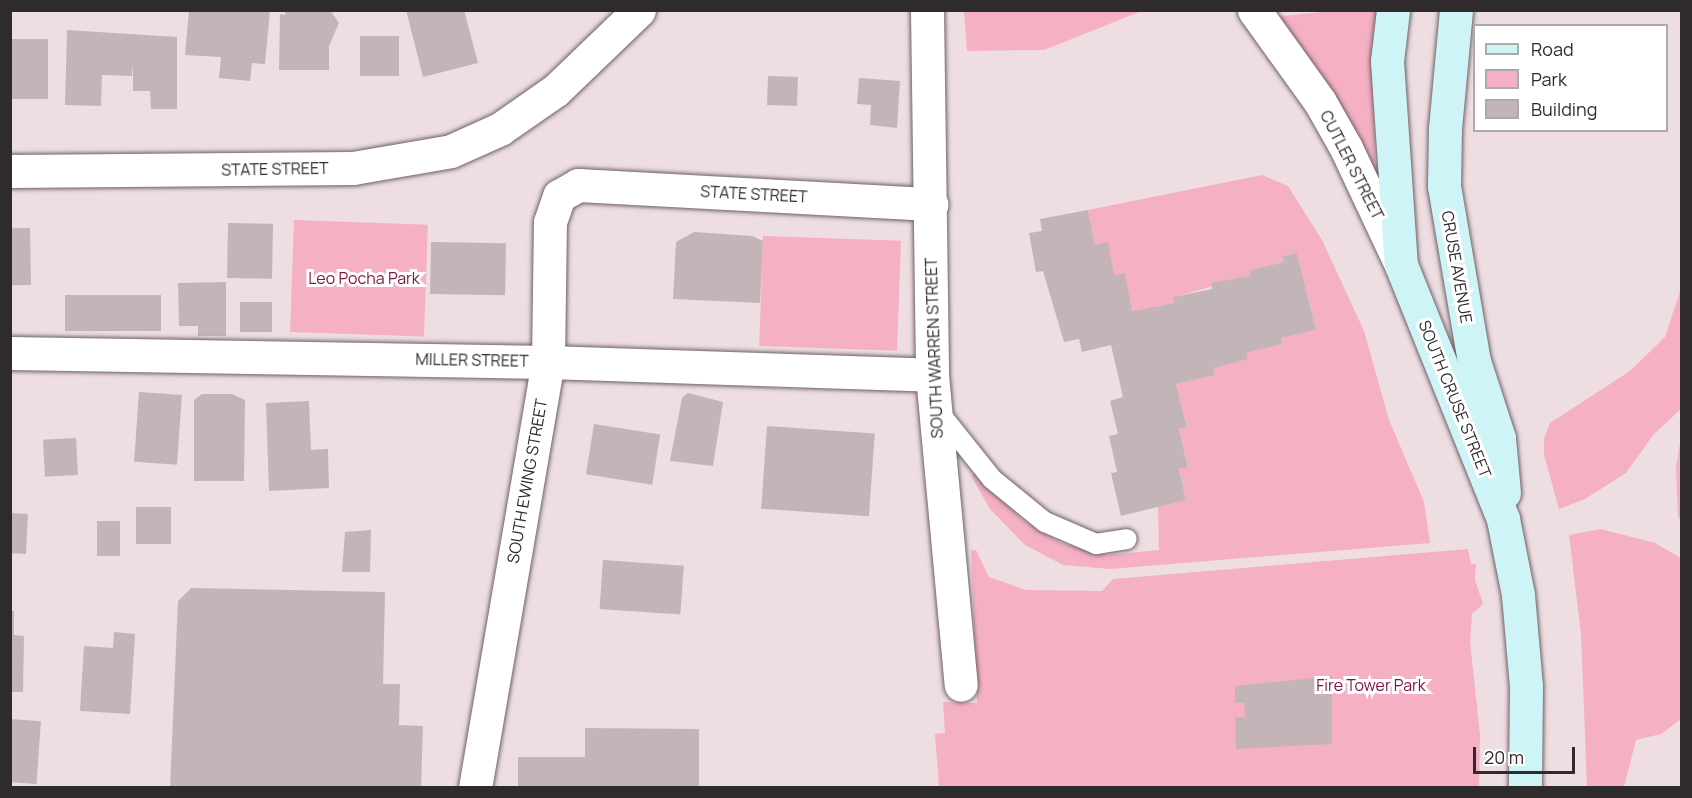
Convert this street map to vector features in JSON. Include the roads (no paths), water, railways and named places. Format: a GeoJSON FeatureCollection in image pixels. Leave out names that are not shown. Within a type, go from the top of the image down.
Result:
{"type":"FeatureCollection","features":[{"type":"Feature","properties":{"kind":"street","name":"STATE STREET"},"geometry":{"type":"LineString","coordinates":[[10,171],[353,168],[451,151],[500,129],[556,90],[639,10]]}},
{"type":"Feature","properties":{"kind":"street","name":"SOUTH WARREN STREET"},"geometry":{"type":"LineString","coordinates":[[927,10],[933,390],[961,685]]}},
{"type":"Feature","properties":{"kind":"street","name":"CUTLER STREET"},"geometry":{"type":"LineString","coordinates":[[1254,10],[1325,111],[1401,265]]}},
{"type":"Feature","properties":{"kind":"street","name":"SOUTH CRUSE STREET"},"geometry":{"type":"LineString","coordinates":[[1393,10],[1387,61],[1401,265],[1503,519],[1518,596],[1526,686],[1525,788]]}},
{"type":"Feature","properties":{"kind":"street","name":"CRUSE AVENUE"},"geometry":{"type":"LineString","coordinates":[[1456,10],[1446,104],[1443,186],[1474,361],[1499,438],[1503,519]]}},
{"type":"Feature","properties":{"kind":"street","name":"STATE STREET"},"geometry":{"type":"LineString","coordinates":[[578,185],[931,204]]}},
{"type":"Feature","properties":{"kind":"street","name":"SOUTH EWING STREET"},"geometry":{"type":"LineString","coordinates":[[475,788],[548,362],[550,222],[559,196],[578,185]]}},
{"type":"Feature","properties":{"kind":"street","name":"MILLER STREET"},"geometry":{"type":"LineString","coordinates":[[10,353],[548,362],[933,390]]}},
{"type":"Feature","properties":{"kind":"lane"},"geometry":{"type":"LineString","coordinates":[[933,390],[992,479],[1045,522],[1096,544],[1127,539]]}},
{"type":"Feature","properties":{"kind":"park label","name":"Leo Pocha Park"},"geometry":{"type":"Point","coordinates":[364,278]}},
{"type":"Feature","properties":{"kind":"park label","name":"Fire Tower Park"},"geometry":{"type":"Point","coordinates":[1371,685]}}]}
